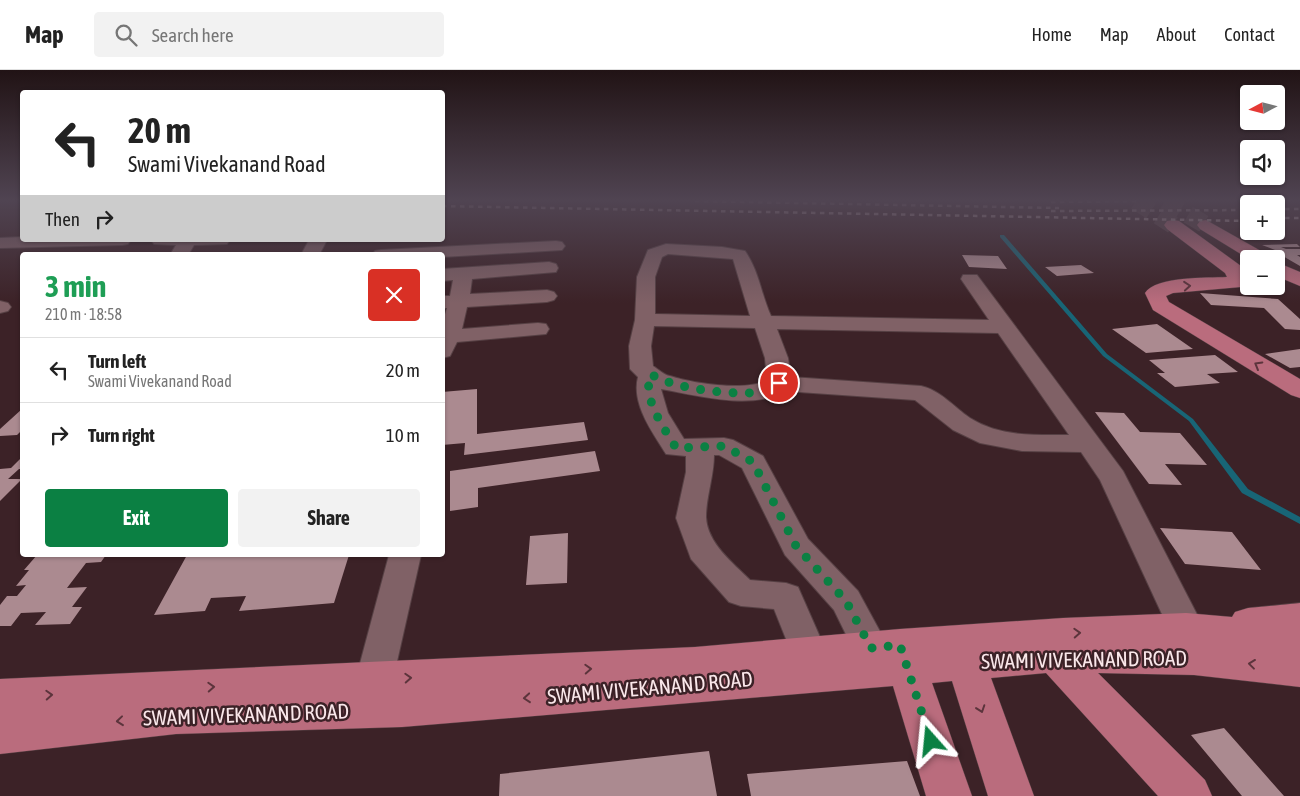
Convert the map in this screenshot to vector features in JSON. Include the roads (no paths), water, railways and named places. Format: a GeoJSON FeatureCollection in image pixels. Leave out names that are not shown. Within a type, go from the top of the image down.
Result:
{"type":"FeatureCollection","features":[{"type":"Feature","properties":{"kind":"main road"},"geometry":{"type":"LineString","coordinates":[[1186,235],[1234,270],[1240,277]]}},
{"type":"Feature","properties":{"kind":"main road"},"geometry":{"type":"LineString","coordinates":[[1222,235],[1246,250]]}},
{"type":"Feature","properties":{"kind":"main road"},"geometry":{"type":"LineString","coordinates":[[1285,272],[1300,280]]}},
{"type":"Feature","properties":{"kind":"main road"},"geometry":{"type":"LineString","coordinates":[[1240,281],[1170,287],[1155,292],[1160,306],[1300,390]]}},
{"type":"Feature","properties":{"kind":"main road"},"geometry":{"type":"LineString","coordinates":[[1285,284],[1300,285]]}},
{"type":"Feature","properties":{"kind":"main road","name":"SWAMI VIVEKANAND ROAD"},"geometry":{"type":"LineString","coordinates":[[962,652],[1300,618]]}},
{"type":"Feature","properties":{"kind":"main road","name":"SWAMI VIVEKANAND ROAD"},"geometry":{"type":"LineString","coordinates":[[1186,628],[1300,640]]}},
{"type":"Feature","properties":{"kind":"main road"},"geometry":{"type":"LineString","coordinates":[[962,652],[1011,796]]}},
{"type":"Feature","properties":{"kind":"main road","name":"SWAMI VIVEKANAND ROAD"},"geometry":{"type":"LineString","coordinates":[[0,734],[370,695],[809,653],[893,654],[962,652],[1055,656],[1194,658],[1300,670]]}},
{"type":"Feature","properties":{"kind":"main road"},"geometry":{"type":"LineString","coordinates":[[893,654],[949,796]]}},
{"type":"Feature","properties":{"kind":"main road","name":"SWAMI VIVEKANAND ROAD"},"geometry":{"type":"LineString","coordinates":[[0,697],[370,695],[893,654]]}},
{"type":"Feature","properties":{"kind":"main road"},"geometry":{"type":"LineString","coordinates":[[1055,656],[1189,796]]}},
{"type":"Feature","properties":{"kind":"street"},"geometry":{"type":"LineString","coordinates":[[0,243],[41,242]]}},
{"type":"Feature","properties":{"kind":"street"},"geometry":{"type":"LineString","coordinates":[[437,252],[556,246]]}},
{"type":"Feature","properties":{"kind":"street"},"geometry":{"type":"LineString","coordinates":[[779,383],[780,365],[749,287],[748,268],[739,255],[681,249],[666,249],[654,254],[646,276],[645,320],[640,346],[642,369],[661,382],[726,393],[767,391],[779,383],[921,394],[962,424],[989,437],[1022,443],[1089,444]]}},
{"type":"Feature","properties":{"kind":"street"},"geometry":{"type":"LineString","coordinates":[[456,251],[445,341],[538,329]]}},
{"type":"Feature","properties":{"kind":"street"},"geometry":{"type":"LineString","coordinates":[[452,274],[549,268]]}},
{"type":"Feature","properties":{"kind":"street"},"geometry":{"type":"LineString","coordinates":[[970,279],[1113,478],[1186,628]]}},
{"type":"Feature","properties":{"kind":"street"},"geometry":{"type":"LineString","coordinates":[[451,302],[547,296]]}},
{"type":"Feature","properties":{"kind":"street"},"geometry":{"type":"LineString","coordinates":[[645,320],[1005,327]]}},
{"type":"Feature","properties":{"kind":"street"},"geometry":{"type":"LineString","coordinates":[[651,374],[647,382],[655,411],[676,448],[724,446],[753,462],[796,546],[893,654]]}},
{"type":"Feature","properties":{"kind":"street"},"geometry":{"type":"LineString","coordinates":[[700,447],[700,472],[691,518],[702,551],[741,593],[786,597],[809,653]]}},
{"type":"Feature","properties":{"kind":"street"},"geometry":{"type":"LineString","coordinates":[[370,695],[404,557]]}},
{"type":"Feature","properties":{"kind":"waterway"},"geometry":{"type":"LineString","coordinates":[[1002,236],[1105,355],[1191,420],[1245,491],[1300,521]]}}]}
